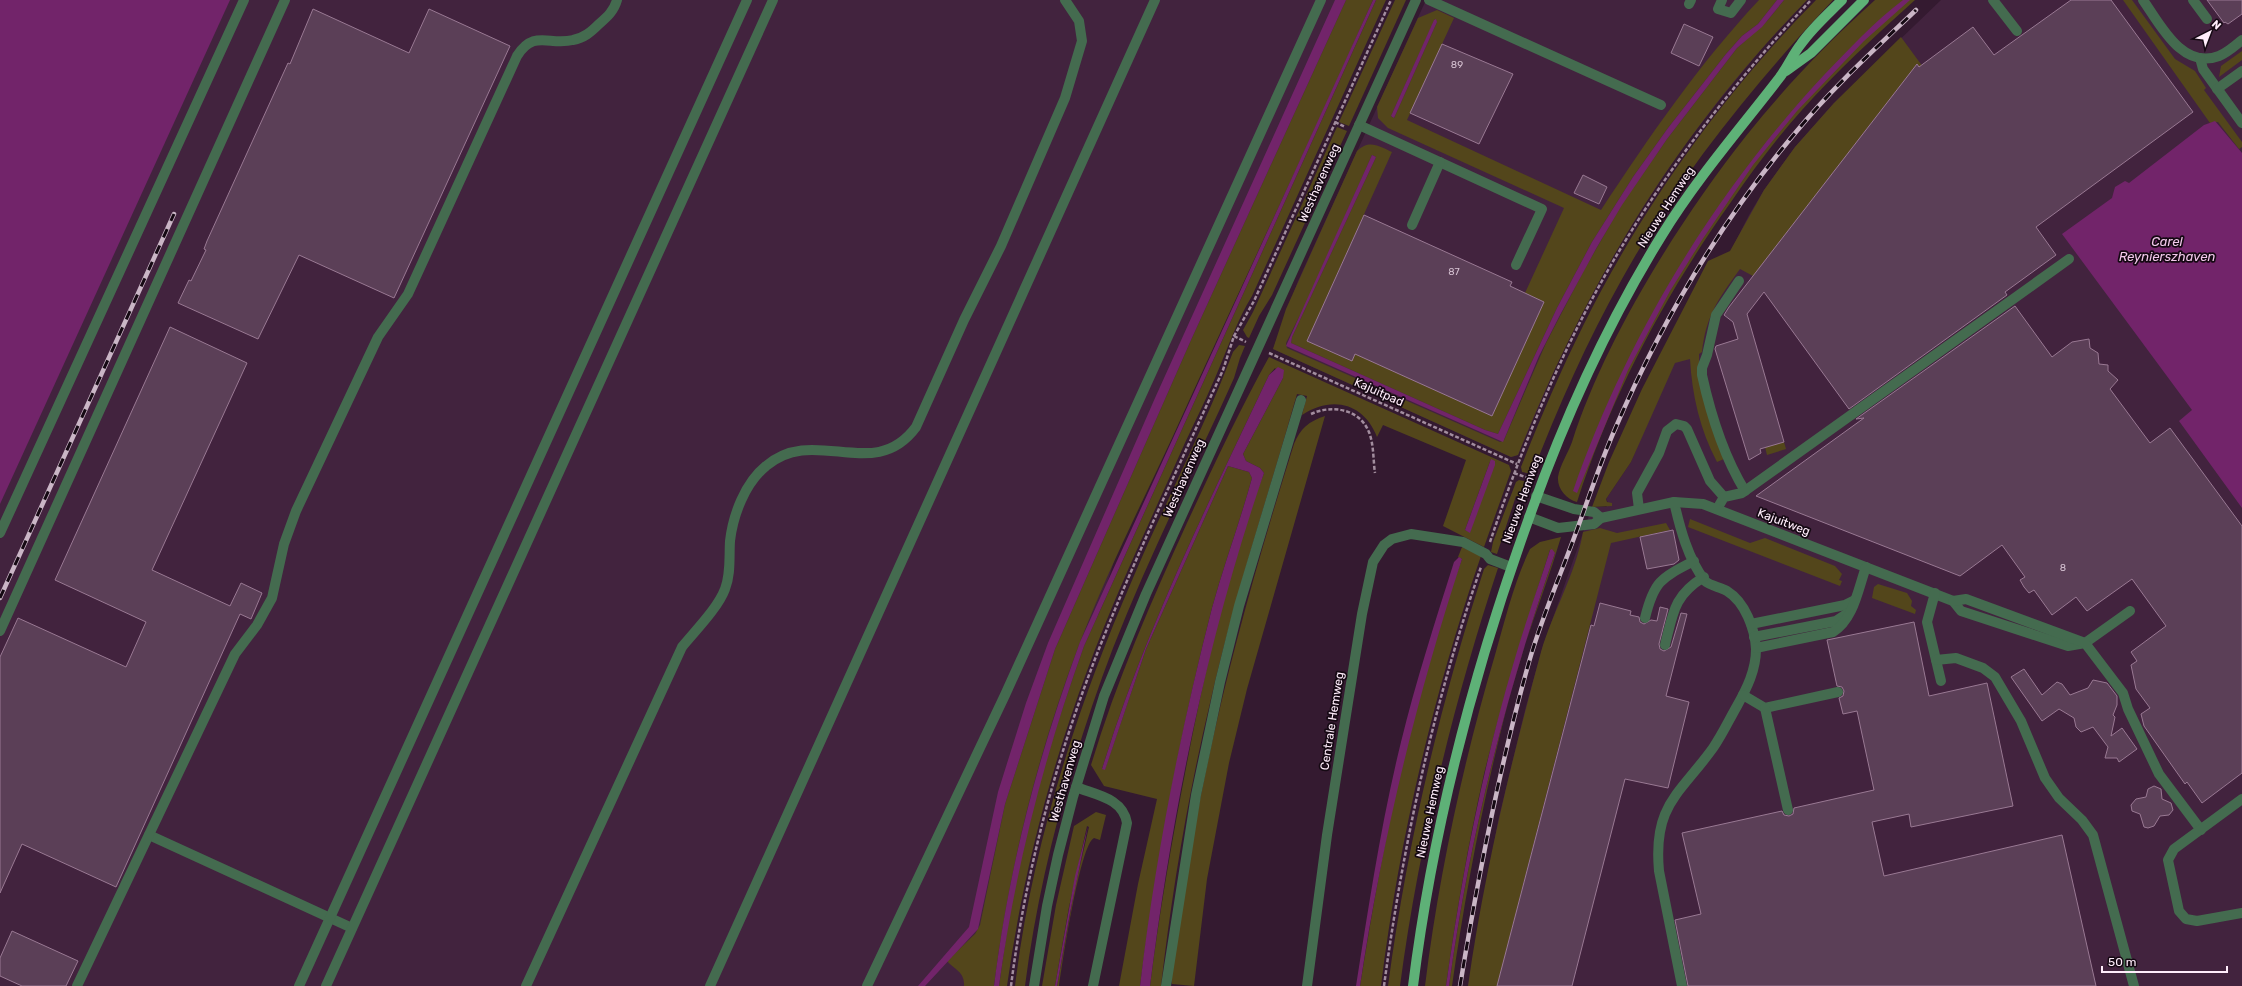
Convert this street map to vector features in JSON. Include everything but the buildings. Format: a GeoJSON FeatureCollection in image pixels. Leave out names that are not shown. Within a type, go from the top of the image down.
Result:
{"type":"FeatureCollection","features":[{"type":"Feature","properties":{"kind":"main road","name":"Nieuwe Hemweg"},"geometry":{"type":"LineString","coordinates":[[1413,986],[1432,864],[1449,783],[1482,656],[1536,496],[1583,381],[1617,312],[1640,271],[1672,220],[1712,162],[1782,75],[1801,43],[1842,0]]}},
{"type":"Feature","properties":{"kind":"main road","name":"Nieuwe Hemweg"},"geometry":{"type":"LineString","coordinates":[[1782,75],[1811,53],[1864,0]]}},
{"type":"Feature","properties":{"kind":"street"},"geometry":{"type":"LineString","coordinates":[[0,534],[244,0]]}},
{"type":"Feature","properties":{"kind":"street"},"geometry":{"type":"LineString","coordinates":[[0,631],[285,0]]}},
{"type":"Feature","properties":{"kind":"street"},"geometry":{"type":"LineString","coordinates":[[77,986],[234,654],[257,625],[269,605],[284,544],[296,511],[378,337],[408,294],[517,56],[521,49],[534,40],[541,39],[565,41],[583,37],[607,18],[617,0]]}},
{"type":"Feature","properties":{"kind":"street"},"geometry":{"type":"LineString","coordinates":[[299,986],[747,0]]}},
{"type":"Feature","properties":{"kind":"street"},"geometry":{"type":"LineString","coordinates":[[326,986],[773,0]]}},
{"type":"Feature","properties":{"kind":"street"},"geometry":{"type":"LineString","coordinates":[[526,986],[682,647],[715,607],[725,589],[730,566],[733,526],[743,498],[757,475],[774,459],[796,450],[809,449],[833,452],[876,454],[886,451],[904,440],[916,427],[964,320],[1002,246],[1065,98],[1082,41],[1078,21],[1065,0]]}},
{"type":"Feature","properties":{"kind":"street"},"geometry":{"type":"LineString","coordinates":[[710,986],[1155,0]]}},
{"type":"Feature","properties":{"kind":"street"},"geometry":{"type":"LineString","coordinates":[[867,986],[1005,695],[1321,0]]}},
{"type":"Feature","properties":{"kind":"street","name":"Westhavenweg"},"geometry":{"type":"LineString","coordinates":[[1034,986],[1047,906],[1076,787],[1104,696],[1131,627],[1416,0]]}},
{"type":"Feature","properties":{"kind":"street"},"geometry":{"type":"LineString","coordinates":[[1429,0],[1661,105]]}},
{"type":"Feature","properties":{"kind":"street"},"geometry":{"type":"LineString","coordinates":[[1722,0],[1718,9],[1731,13],[1741,0]]}},
{"type":"Feature","properties":{"kind":"street"},"geometry":{"type":"LineString","coordinates":[[1993,0],[2017,31]]}},
{"type":"Feature","properties":{"kind":"street"},"geometry":{"type":"LineString","coordinates":[[2143,0],[2179,48],[2189,55],[2200,58],[2217,57],[2242,40]]}},
{"type":"Feature","properties":{"kind":"street"},"geometry":{"type":"LineString","coordinates":[[2193,0],[2207,19]]}},
{"type":"Feature","properties":{"kind":"street"},"geometry":{"type":"LineString","coordinates":[[2200,58],[2203,69],[2242,123]]}},
{"type":"Feature","properties":{"kind":"street"},"geometry":{"type":"LineString","coordinates":[[2217,89],[2242,71]]}},
{"type":"Feature","properties":{"kind":"street"},"geometry":{"type":"LineString","coordinates":[[1359,125],[1542,209],[1516,265]]}},
{"type":"Feature","properties":{"kind":"street"},"geometry":{"type":"LineString","coordinates":[[1412,225],[1440,162]]}},
{"type":"Feature","properties":{"kind":"street"},"geometry":{"type":"LineString","coordinates":[[1717,509],[1724,497],[1744,491],[2069,259]]}},
{"type":"Feature","properties":{"kind":"street"},"geometry":{"type":"LineString","coordinates":[[1739,280],[1716,315],[1707,355],[1702,368],[1702,375],[1719,437],[1744,491]]}},
{"type":"Feature","properties":{"kind":"street"},"geometry":{"type":"LineString","coordinates":[[1166,986],[1196,795],[1220,682],[1239,606],[1301,400]]}},
{"type":"Feature","properties":{"kind":"street"},"geometry":{"type":"LineString","coordinates":[[1640,509],[1636,493],[1659,453],[1667,431],[1676,424],[1687,429],[1710,481],[1724,497]]}},
{"type":"Feature","properties":{"kind":"street"},"geometry":{"type":"LineString","coordinates":[[1536,496],[1574,509],[1594,512],[1602,518]]}},
{"type":"Feature","properties":{"kind":"street"},"geometry":{"type":"LineString","coordinates":[[1674,502],[1680,528],[1694,561],[1706,582],[1728,591],[1744,610],[1751,624],[1756,648],[1752,675],[1743,695],[1713,748],[1676,792],[1660,827],[1657,856],[1659,871],[1682,986]]}},
{"type":"Feature","properties":{"kind":"street","name":"Kajuitweg"},"geometry":{"type":"LineString","coordinates":[[1529,517],[1558,528],[1594,524],[1602,518],[1674,502],[1703,504],[1953,601],[1966,599],[2085,643]]}},
{"type":"Feature","properties":{"kind":"street","name":"Centrale Hemweg"},"geometry":{"type":"LineString","coordinates":[[1307,986],[1323,858],[1362,614],[1373,562],[1384,545],[1401,536],[1420,534],[1463,542],[1486,554],[1490,559],[1511,567]]}},
{"type":"Feature","properties":{"kind":"street"},"geometry":{"type":"LineString","coordinates":[[1645,618],[1650,599],[1659,582],[1694,561]]}},
{"type":"Feature","properties":{"kind":"street"},"geometry":{"type":"LineString","coordinates":[[1756,648],[1834,632],[1845,623],[1851,611],[1866,567]]}},
{"type":"Feature","properties":{"kind":"street"},"geometry":{"type":"LineString","coordinates":[[1665,644],[1674,610],[1680,597],[1688,588],[1704,577]]}},
{"type":"Feature","properties":{"kind":"street"},"geometry":{"type":"LineString","coordinates":[[1935,593],[1927,622],[1941,681]]}},
{"type":"Feature","properties":{"kind":"street"},"geometry":{"type":"LineString","coordinates":[[1751,624],[1845,605],[1854,600]]}},
{"type":"Feature","properties":{"kind":"street"},"geometry":{"type":"LineString","coordinates":[[1754,637],[1836,621],[1851,611]]}},
{"type":"Feature","properties":{"kind":"street"},"geometry":{"type":"LineString","coordinates":[[2130,611],[2085,643],[2123,693],[2128,709],[2159,774],[2201,830]]}},
{"type":"Feature","properties":{"kind":"street"},"geometry":{"type":"LineString","coordinates":[[1936,660],[1956,658],[1983,668],[1995,678],[2021,721],[2045,778],[2059,798],[2082,820],[2093,835],[2134,986]]}},
{"type":"Feature","properties":{"kind":"street"},"geometry":{"type":"LineString","coordinates":[[1743,695],[1765,708],[1838,692]]}},
{"type":"Feature","properties":{"kind":"street"},"geometry":{"type":"LineString","coordinates":[[1765,708],[1788,810]]}},
{"type":"Feature","properties":{"kind":"street"},"geometry":{"type":"LineString","coordinates":[[1076,787],[1118,805],[1126,816],[1127,823],[1093,986]]}},
{"type":"Feature","properties":{"kind":"street"},"geometry":{"type":"LineString","coordinates":[[2242,799],[2174,850],[2169,857],[2179,912],[2186,919],[2197,921],[2242,913]]}},
{"type":"Feature","properties":{"kind":"street"},"geometry":{"type":"LineString","coordinates":[[149,835],[352,928]]}},
{"type":"Feature","properties":{"kind":"path","name":"Kajuitpad"},"geometry":{"type":"LineString","coordinates":[[1234,336],[1517,464]]}},
{"type":"Feature","properties":{"kind":"path"},"geometry":{"type":"LineString","coordinates":[[1293,430],[1304,418],[1316,412],[1334,410],[1352,413],[1360,418],[1369,431],[1375,473]]}},
{"type":"Feature","properties":{"kind":"shaded area"},"geometry":{"type":"Polygon","coordinates":[[[86,0],[1366,0],[1116,554],[987,986],[0,986],[0,171],[86,0]]]}},
{"type":"Feature","properties":{"kind":"shaded area"},"geometry":{"type":"Polygon","coordinates":[[[1346,0],[1373,0],[1299,164],[1112,566],[1089,618],[1064,686],[1050,728],[1026,813],[1016,856],[1000,942],[994,986],[964,986],[963,977],[961,974],[947,961],[975,934],[980,925],[1005,804],[1055,649],[1191,340],[1346,0]]]}},
{"type":"Feature","properties":{"kind":"shaded area"},"geometry":{"type":"Polygon","coordinates":[[[1376,0],[1386,0],[1252,296],[1238,322],[1211,388],[1180,454],[1097,643],[1073,709],[1038,827],[1020,906],[1007,986],[999,986],[1013,892],[1022,848],[1037,790],[1064,703],[1084,646],[1376,0]]]}},
{"type":"Feature","properties":{"kind":"shaded area"},"geometry":{"type":"Polygon","coordinates":[[[1395,0],[1406,0],[1349,126],[1339,122],[1395,0]]]}},
{"type":"Feature","properties":{"kind":"shaded area"},"geometry":{"type":"Polygon","coordinates":[[[1426,0],[1807,0],[1763,47],[1718,102],[1680,151],[1637,216],[1595,287],[1569,336],[1518,455],[1511,457],[1273,349],[1298,281],[1426,0]]]}},
{"type":"Feature","properties":{"kind":"shaded area"},"geometry":{"type":"Polygon","coordinates":[[[1759,0],[1777,0],[1758,24],[1742,36],[1726,54],[1668,128],[1633,177],[1592,242],[1557,308],[1498,434],[1485,430],[1291,343],[1292,337],[1376,157],[1372,155],[1311,293],[1286,343],[1287,348],[1500,442],[1504,440],[1546,343],[1584,270],[1622,204],[1667,139],[1737,48],[1767,21],[1784,0],[1807,0],[1760,51],[1717,103],[1676,157],[1639,213],[1605,271],[1574,330],[1518,455],[1511,457],[1273,349],[1286,309],[1357,151],[1361,147],[1370,144],[1392,152],[1307,341],[1351,361],[1355,354],[1492,416],[1544,302],[1525,293],[1564,208],[1388,128],[1378,118],[1377,107],[1418,18],[1437,10],[1454,18],[1407,120],[1601,210],[1695,75],[1759,0]],[[1435,19],[1391,116],[1394,118],[1437,22],[1435,19]]]}},
{"type":"Feature","properties":{"kind":"shaded area"},"geometry":{"type":"Polygon","coordinates":[[[1816,0],[1833,0],[1746,98],[1693,168],[1644,241],[1609,302],[1585,350],[1552,424],[1532,474],[1522,472],[1521,467],[1566,361],[1606,282],[1631,238],[1658,195],[1717,113],[1782,36],[1816,0]]]}},
{"type":"Feature","properties":{"kind":"shaded area"},"geometry":{"type":"Polygon","coordinates":[[[1875,0],[1915,0],[1829,81],[1802,110],[1765,155],[1707,237],[1662,309],[1642,346],[1607,423],[1577,502],[1573,501],[1566,496],[1559,485],[1558,477],[1560,468],[1604,363],[1646,282],[1695,205],[1746,136],[1808,65],[1840,32],[1875,0]]]}},
{"type":"Feature","properties":{"kind":"shaded area"},"geometry":{"type":"Polygon","coordinates":[[[1941,0],[2242,0],[2242,986],[1468,986],[1498,821],[1526,706],[1542,649],[1592,507],[1606,507],[1609,504],[1606,499],[1631,462],[1663,385],[1749,215],[1764,190],[1795,147],[1834,103],[1941,0]]]}},
{"type":"Feature","properties":{"kind":"shaded area"},"geometry":{"type":"Polygon","coordinates":[[[2123,0],[2132,0],[2175,59],[2195,71],[2206,88],[2204,90],[2242,142],[2242,147],[2239,149],[2218,122],[2210,123],[2123,0]]]}},
{"type":"Feature","properties":{"kind":"shaded area"},"geometry":{"type":"Polygon","coordinates":[[[1901,37],[2038,224],[2035,226],[1917,64],[1753,276],[1740,269],[1720,298],[1710,317],[1702,352],[1699,354],[1699,369],[1724,459],[1717,462],[1706,437],[1695,399],[1690,359],[1675,363],[1631,462],[1606,499],[1607,502],[1612,503],[1612,506],[1592,507],[1609,462],[1642,389],[1708,261],[1730,251],[1764,190],[1795,147],[1834,103],[1901,37]]]}},
{"type":"Feature","properties":{"kind":"shaded area"},"geometry":{"type":"Polygon","coordinates":[[[2242,51],[2242,60],[2219,77],[2221,66],[2242,51]]]}},
{"type":"Feature","properties":{"kind":"shaded area"},"geometry":{"type":"Polygon","coordinates":[[[1337,127],[1347,131],[1272,295],[1259,316],[1249,338],[1243,330],[1253,312],[1337,127]]]}},
{"type":"Feature","properties":{"kind":"shaded area"},"geometry":{"type":"Polygon","coordinates":[[[1239,345],[1245,346],[1234,378],[1141,580],[1098,689],[1059,814],[1039,899],[1025,986],[1015,986],[1023,933],[1045,829],[1059,778],[1093,676],[1158,521],[1210,409],[1233,352],[1239,345]]]}},
{"type":"Feature","properties":{"kind":"shaded area"},"geometry":{"type":"Polygon","coordinates":[[[1269,357],[1509,465],[1511,471],[1484,547],[1443,526],[1466,460],[1383,425],[1377,437],[1371,425],[1364,416],[1346,406],[1335,404],[1325,405],[1302,415],[1307,396],[1297,394],[1219,664],[1202,738],[1181,843],[1161,986],[1150,986],[1164,888],[1194,727],[1208,662],[1242,535],[1264,473],[1260,468],[1246,461],[1243,454],[1283,378],[1275,368],[1269,375],[1200,520],[1157,618],[1137,668],[1102,769],[1105,769],[1146,649],[1228,466],[1249,472],[1252,478],[1212,608],[1200,655],[1170,796],[1140,986],[1119,986],[1138,884],[1157,799],[1104,786],[1091,765],[1111,703],[1147,612],[1207,481],[1269,357]],[[1491,459],[1465,530],[1470,532],[1491,459]]]}},
{"type":"Feature","properties":{"kind":"shaded area"},"geometry":{"type":"Polygon","coordinates":[[[1325,416],[1247,689],[1229,763],[1207,879],[1194,986],[1172,984],[1171,978],[1175,950],[1201,794],[1243,617],[1294,444],[1299,434],[1306,426],[1314,420],[1325,416]]]}},
{"type":"Feature","properties":{"kind":"shaded area"},"geometry":{"type":"Polygon","coordinates":[[[1784,442],[1786,449],[1767,455],[1765,447],[1784,442]]]}},
{"type":"Feature","properties":{"kind":"shaded area"},"geometry":{"type":"Polygon","coordinates":[[[1519,480],[1528,482],[1521,497],[1516,496],[1497,554],[1491,552],[1493,542],[1516,482],[1519,480]]]}},
{"type":"Feature","properties":{"kind":"shaded area"},"geometry":{"type":"Polygon","coordinates":[[[1690,519],[1750,543],[1765,538],[1835,566],[1842,574],[1839,580],[1842,581],[1840,586],[1688,527],[1690,519]]]}},
{"type":"Feature","properties":{"kind":"shaded area"},"geometry":{"type":"Polygon","coordinates":[[[1666,523],[1670,530],[1611,543],[1497,986],[1468,986],[1474,944],[1490,860],[1519,735],[1541,652],[1570,577],[1580,547],[1583,532],[1600,528],[1617,533],[1666,523]]]}},
{"type":"Feature","properties":{"kind":"shaded area"},"geometry":{"type":"Polygon","coordinates":[[[1561,537],[1527,639],[1555,553],[1550,550],[1515,661],[1484,774],[1463,880],[1446,986],[1425,986],[1437,902],[1462,778],[1510,601],[1530,549],[1540,542],[1561,537]]]}},
{"type":"Feature","properties":{"kind":"shaded area"},"geometry":{"type":"Polygon","coordinates":[[[1462,547],[1481,556],[1448,661],[1420,768],[1397,877],[1381,986],[1360,986],[1378,878],[1400,770],[1428,664],[1462,559],[1458,557],[1462,547]]]}},
{"type":"Feature","properties":{"kind":"shaded area"},"geometry":{"type":"Polygon","coordinates":[[[1488,565],[1498,568],[1466,671],[1439,775],[1417,880],[1400,986],[1388,986],[1415,828],[1439,723],[1468,620],[1484,569],[1488,565]]]}},
{"type":"Feature","properties":{"kind":"shaded area"},"geometry":{"type":"Polygon","coordinates":[[[1878,584],[1907,593],[1912,601],[1911,606],[1916,610],[1915,614],[1872,598],[1874,587],[1878,584]]]}},
{"type":"Feature","properties":{"kind":"shaded area"},"geometry":{"type":"Polygon","coordinates":[[[1527,639],[1521,659],[1509,701],[1520,660],[1527,639]]]}},
{"type":"Feature","properties":{"kind":"shaded area"},"geometry":{"type":"Polygon","coordinates":[[[1509,701],[1480,822],[1452,986],[1449,986],[1457,931],[1478,821],[1509,701]]]}},
{"type":"Feature","properties":{"kind":"shaded area"},"geometry":{"type":"Polygon","coordinates":[[[1096,812],[1106,815],[1100,840],[1094,838],[1089,845],[1083,861],[1072,906],[1059,986],[1057,986],[1075,887],[1089,827],[1087,826],[1069,907],[1055,986],[1042,986],[1056,905],[1074,826],[1096,812]]]}},
{"type":"Feature","properties":{"kind":"water"},"geometry":{"type":"Polygon","coordinates":[[[0,0],[230,0],[0,504],[0,0]]]}},
{"type":"Feature","properties":{"kind":"water"},"geometry":{"type":"Polygon","coordinates":[[[1335,0],[1346,0],[1191,340],[1055,649],[1005,804],[978,929],[925,986],[918,986],[969,927],[998,792],[1026,703],[1048,643],[1155,398],[1335,0]]]}},
{"type":"Feature","properties":{"kind":"water"},"geometry":{"type":"Polygon","coordinates":[[[1373,0],[1376,0],[1084,646],[1056,730],[1032,814],[1013,899],[999,986],[994,986],[1008,898],[1027,812],[1051,727],[1080,642],[1373,0]]]}},
{"type":"Feature","properties":{"kind":"water"},"geometry":{"type":"Polygon","coordinates":[[[1777,0],[1784,0],[1762,27],[1737,48],[1667,139],[1622,205],[1597,247],[1539,356],[1503,442],[1286,346],[1372,155],[1376,157],[1292,337],[1291,343],[1485,430],[1498,434],[1557,308],[1592,242],[1633,177],[1668,128],[1726,54],[1742,36],[1758,24],[1777,0]]]}},
{"type":"Feature","properties":{"kind":"water"},"geometry":{"type":"Polygon","coordinates":[[[1903,0],[1910,0],[1864,41],[1797,111],[1753,165],[1702,240],[1670,291],[1628,370],[1577,493],[1573,491],[1594,434],[1619,378],[1647,323],[1677,270],[1710,218],[1746,168],[1784,120],[1852,46],[1882,17],[1903,0]]]}},
{"type":"Feature","properties":{"kind":"water"},"geometry":{"type":"Polygon","coordinates":[[[1436,19],[1437,22],[1394,118],[1391,116],[1434,20],[1436,19]]]}},
{"type":"Feature","properties":{"kind":"water","name":"Carel Reynierszhaven"},"geometry":{"type":"Polygon","coordinates":[[[2215,121],[2242,153],[2242,508],[2179,421],[2192,410],[2062,234],[2112,198],[2115,187],[2125,181],[2129,183],[2204,125],[2215,121]]]}},
{"type":"Feature","properties":{"kind":"water"},"geometry":{"type":"Polygon","coordinates":[[[1278,367],[1284,370],[1283,378],[1243,454],[1246,461],[1260,468],[1264,473],[1225,599],[1194,726],[1169,856],[1150,986],[1140,986],[1153,891],[1179,749],[1212,608],[1252,478],[1249,472],[1228,466],[1146,649],[1105,770],[1102,769],[1137,668],[1178,569],[1269,375],[1278,367]]]}},
{"type":"Feature","properties":{"kind":"water"},"geometry":{"type":"Polygon","coordinates":[[[1491,459],[1495,461],[1495,465],[1470,533],[1465,530],[1491,459]]]}},
{"type":"Feature","properties":{"kind":"water"},"geometry":{"type":"Polygon","coordinates":[[[1552,549],[1555,553],[1521,659],[1491,767],[1467,876],[1449,986],[1446,986],[1458,905],[1482,784],[1502,705],[1522,636],[1550,550],[1552,549]]]}},
{"type":"Feature","properties":{"kind":"water"},"geometry":{"type":"Polygon","coordinates":[[[1459,557],[1462,559],[1430,664],[1402,770],[1379,877],[1360,986],[1356,986],[1381,833],[1401,742],[1419,674],[1454,562],[1459,557]]]}},
{"type":"Feature","properties":{"kind":"water"},"geometry":{"type":"Polygon","coordinates":[[[1088,826],[1057,986],[1055,986],[1075,876],[1088,826]]]}},
{"type":"Feature","properties":{"kind":"railway"},"geometry":{"type":"LineString","coordinates":[[1460,986],[1490,823],[1508,742],[1529,662],[1546,611],[1600,465],[1633,389],[1673,311],[1695,274],[1718,237],[1769,166],[1824,100],[1916,10]]}},
{"type":"Feature","properties":{"kind":"railway"},"geometry":{"type":"LineString","coordinates":[[0,598],[174,214]]}}]}
